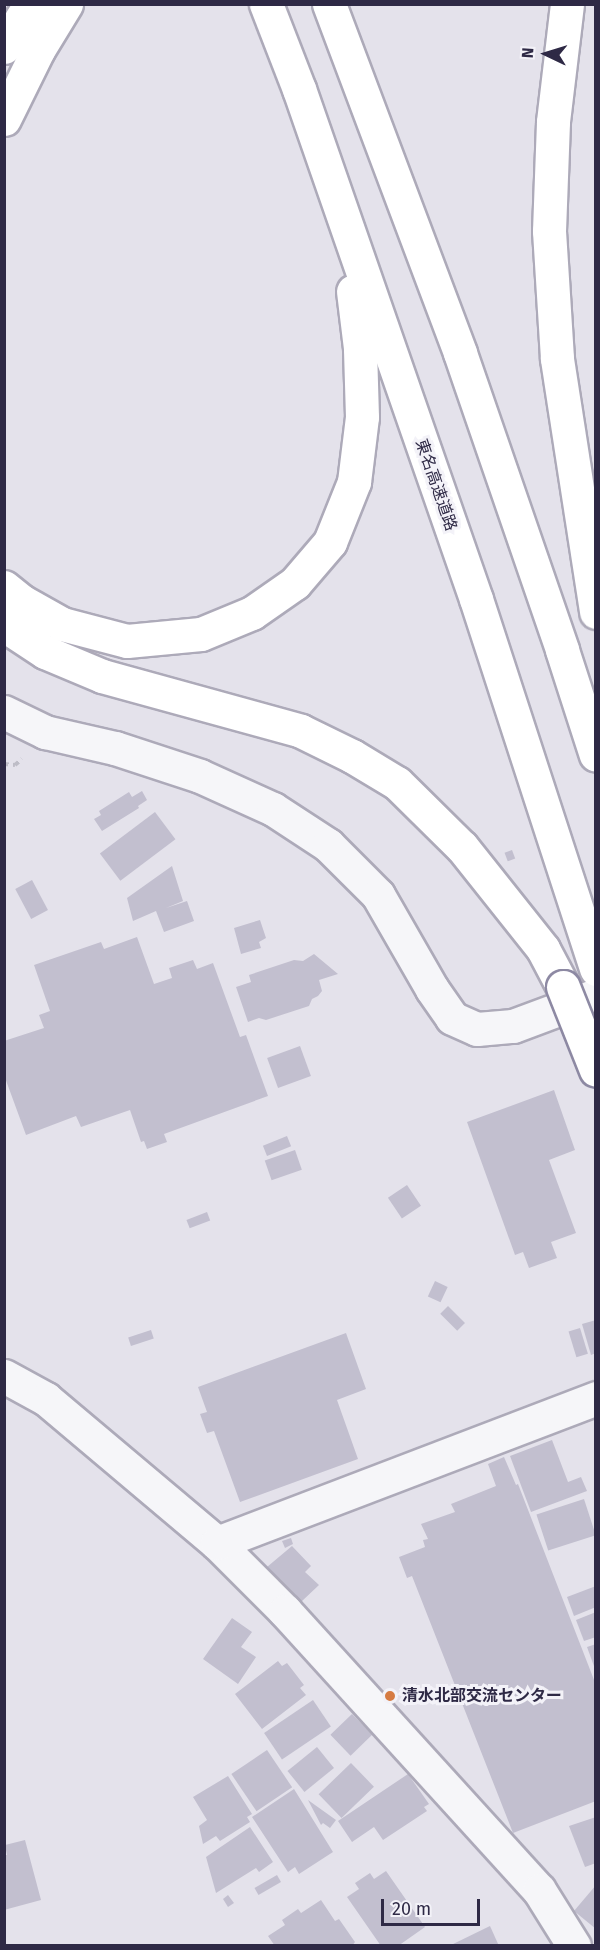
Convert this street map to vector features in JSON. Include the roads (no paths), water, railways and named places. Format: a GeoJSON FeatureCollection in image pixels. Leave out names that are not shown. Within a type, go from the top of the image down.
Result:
{"type":"FeatureCollection","features":[{"type":"Feature","properties":{"kind":"highway"},"geometry":{"type":"LineString","coordinates":[[4,47],[30,4]]}},
{"type":"Feature","properties":{"kind":"highway"},"geometry":{"type":"LineString","coordinates":[[4,119],[38,50],[66,4]]}},
{"type":"Feature","properties":{"kind":"highway","name":"東名高速道路"},"geometry":{"type":"LineString","coordinates":[[266,4],[299,89],[476,599],[595,968]]}},
{"type":"Feature","properties":{"kind":"highway"},"geometry":{"type":"LineString","coordinates":[[329,4],[464,364],[596,755]]}},
{"type":"Feature","properties":{"kind":"highway"},"geometry":{"type":"LineString","coordinates":[[567,4],[554,122],[549,231],[557,358],[596,612]]}},
{"type":"Feature","properties":{"kind":"highway"},"geometry":{"type":"LineString","coordinates":[[4,588],[21,601],[62,624],[127,641],[201,634],[252,613],[295,583],[330,542],[354,482],[362,417],[360,348],[346,229]]}},
{"type":"Feature","properties":{"kind":"highway"},"geometry":{"type":"LineString","coordinates":[[4,625],[45,652],[102,676],[301,731],[352,756],[397,783],[462,847],[543,949],[563,987],[596,1070]]}},
{"type":"Feature","properties":{"kind":"street"},"geometry":{"type":"LineString","coordinates":[[4,712],[45,732],[115,748],[200,776],[273,809],[328,846],[378,895],[432,989],[452,1018],[477,1029],[513,1026],[596,995]]}},
{"type":"Feature","properties":{"kind":"street"},"geometry":{"type":"LineString","coordinates":[[4,1376],[46,1399],[217,1543],[285,1611],[532,1882],[574,1946]]}},
{"type":"Feature","properties":{"kind":"street"},"geometry":{"type":"LineString","coordinates":[[217,1543],[593,1408]]}},
{"type":"Feature","properties":{"kind":"place","name":"清水北部交流センター"},"geometry":{"type":"Point","coordinates":[390,1696]}}]}
